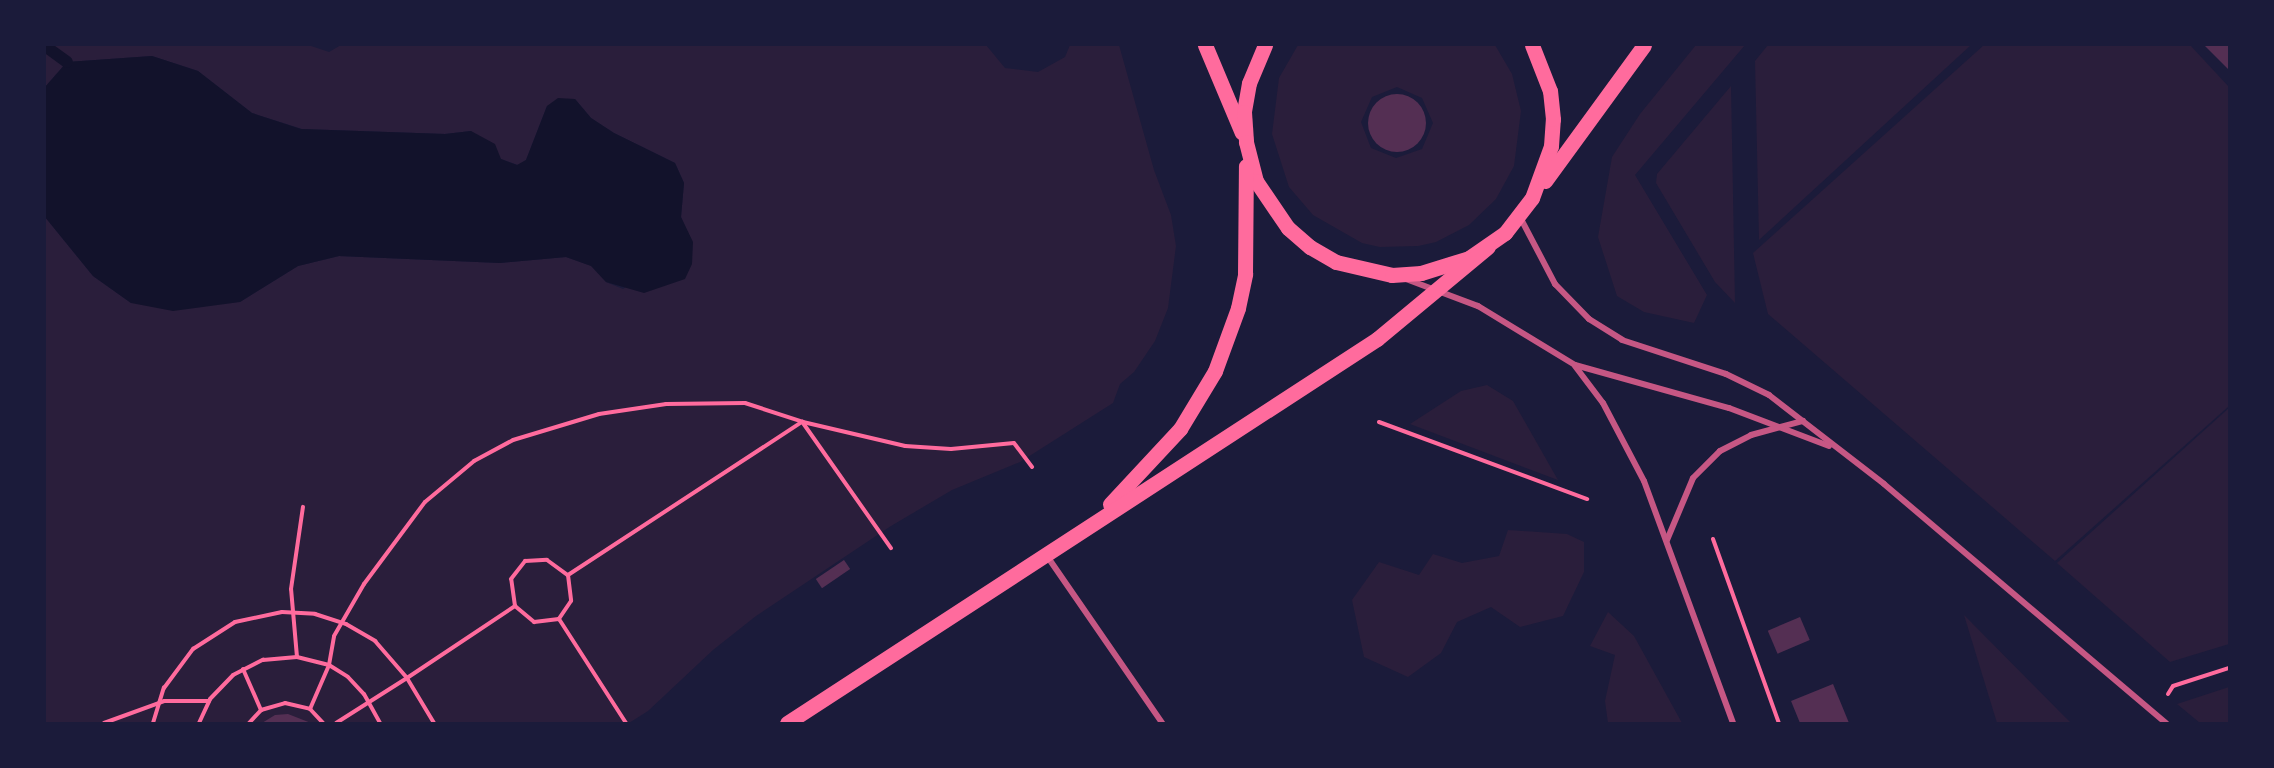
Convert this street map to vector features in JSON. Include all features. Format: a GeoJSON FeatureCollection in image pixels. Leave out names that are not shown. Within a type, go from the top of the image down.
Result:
{"type":"FeatureCollection","features":[{"type":"Feature","properties":{"kind":"main road"},"geometry":{"type":"LineString","coordinates":[[1205,45],[1246,142],[1256,181],[1288,228],[1335,262],[1392,275],[1448,267],[1488,247]]}},
{"type":"Feature","properties":{"kind":"main road"},"geometry":{"type":"LineString","coordinates":[[1083,530],[1166,445],[1215,371],[1238,308],[1245,274],[1249,83],[1265,45]]}},
{"type":"Feature","properties":{"kind":"main road"},"geometry":{"type":"LineString","coordinates":[[1532,45],[1550,91],[1553,119],[1551,146],[1532,198]]}},
{"type":"Feature","properties":{"kind":"main road"},"geometry":{"type":"LineString","coordinates":[[787,723],[1377,339],[1488,247],[1520,216],[1644,45]]}},
{"type":"Feature","properties":{"kind":"street"},"geometry":{"type":"LineString","coordinates":[[1520,216],[1555,284],[1589,319],[1622,340],[1726,374],[1758,390],[1803,421],[1884,484],[2166,723]]}},
{"type":"Feature","properties":{"kind":"street"},"geometry":{"type":"LineString","coordinates":[[1392,275],[1439,289],[1494,315],[1575,365],[1729,408],[1835,448]]}},
{"type":"Feature","properties":{"kind":"street"},"geometry":{"type":"LineString","coordinates":[[1575,365],[1623,436],[1667,541],[1733,723]]}},
{"type":"Feature","properties":{"kind":"street"},"geometry":{"type":"LineString","coordinates":[[1667,541],[1693,478],[1720,451],[1778,427],[1803,421]]}},
{"type":"Feature","properties":{"kind":"street"},"geometry":{"type":"LineString","coordinates":[[1046,554],[1162,723]]}},
{"type":"Feature","properties":{"kind":"path"},"geometry":{"type":"LineString","coordinates":[[310,710],[329,665],[334,636],[364,584],[426,502],[474,461],[513,440],[599,414],[666,404],[745,403],[803,422],[906,446],[951,449],[1014,444],[1032,467]]}},
{"type":"Feature","properties":{"kind":"path"},"geometry":{"type":"LineString","coordinates":[[803,422],[891,548]]}},
{"type":"Feature","properties":{"kind":"path"},"geometry":{"type":"LineString","coordinates":[[568,575],[803,422]]}},
{"type":"Feature","properties":{"kind":"path"},"geometry":{"type":"LineString","coordinates":[[1379,422],[1587,499]]}},
{"type":"Feature","properties":{"kind":"path"},"geometry":{"type":"LineString","coordinates":[[297,657],[291,589],[303,507]]}},
{"type":"Feature","properties":{"kind":"path"},"geometry":{"type":"LineString","coordinates":[[1713,539],[1779,723]]}},
{"type":"Feature","properties":{"kind":"path"},"geometry":{"type":"LineString","coordinates":[[547,560],[568,575],[572,601],[559,619],[534,622],[515,606],[511,579],[525,561],[547,560]]}},
{"type":"Feature","properties":{"kind":"path"},"geometry":{"type":"LineString","coordinates":[[336,723],[515,606]]}},
{"type":"Feature","properties":{"kind":"path"},"geometry":{"type":"LineString","coordinates":[[153,723],[158,702],[177,667],[206,638],[250,617],[293,612],[342,623],[375,641],[407,678],[434,723]]}},
{"type":"Feature","properties":{"kind":"path"},"geometry":{"type":"LineString","coordinates":[[559,619],[626,723]]}},
{"type":"Feature","properties":{"kind":"path"},"geometry":{"type":"LineString","coordinates":[[199,723],[209,701],[243,669],[263,660],[297,657],[329,665],[348,677],[369,701],[380,723]]}},
{"type":"Feature","properties":{"kind":"path"},"geometry":{"type":"LineString","coordinates":[[2173,686],[2229,668]]}},
{"type":"Feature","properties":{"kind":"path"},"geometry":{"type":"LineString","coordinates":[[243,669],[261,710]]}},
{"type":"Feature","properties":{"kind":"path"},"geometry":{"type":"LineString","coordinates":[[104,723],[158,702],[209,701]]}},
{"type":"Feature","properties":{"kind":"path"},"geometry":{"type":"LineString","coordinates":[[249,723],[261,710],[285,703],[310,710],[322,723]]}},
{"type":"Feature","properties":{"kind":"shaded area"},"geometry":{"type":"Polygon","coordinates":[[[45,45],[308,45],[329,52],[341,45],[986,45],[1005,68],[1038,72],[1065,57],[1070,45],[1119,45],[1154,170],[1171,215],[1176,246],[1168,308],[1155,341],[1134,372],[1120,384],[1113,403],[1020,462],[952,490],[891,526],[756,616],[713,650],[648,711],[629,723],[45,723],[45,217],[93,276],[131,303],[240,302],[298,266],[339,256],[500,263],[566,257],[592,266],[606,282],[623,289],[692,242],[681,217],[684,183],[675,163],[614,133],[591,118],[575,99],[547,106],[526,160],[518,165],[501,159],[471,131],[445,134],[302,129],[252,113],[198,71],[152,56],[67,62],[45,87],[45,45]]]}},
{"type":"Feature","properties":{"kind":"shaded area"},"geometry":{"type":"Polygon","coordinates":[[[1298,45],[1495,45],[1512,74],[1521,111],[1514,166],[1496,199],[1469,225],[1436,242],[1418,246],[1380,247],[1362,243],[1313,215],[1289,187],[1272,134],[1279,78],[1298,45]],[[1397,87],[1372,97],[1361,122],[1371,148],[1396,158],[1422,149],[1433,123],[1422,98],[1397,87]]]}},
{"type":"Feature","properties":{"kind":"shaded area"},"geometry":{"type":"Polygon","coordinates":[[[1696,45],[1745,45],[1635,175],[1707,295],[1694,323],[1644,312],[1617,296],[1598,237],[1612,157],[1640,114],[1696,45]]]}},
{"type":"Feature","properties":{"kind":"shaded area"},"geometry":{"type":"Polygon","coordinates":[[[1768,45],[1971,45],[1759,240],[1755,61],[1768,45]]]}},
{"type":"Feature","properties":{"kind":"shaded area"},"geometry":{"type":"Polygon","coordinates":[[[1984,45],[2190,45],[2229,87],[2229,406],[2055,561],[1768,314],[1753,253],[1984,45]]]}},
{"type":"Feature","properties":{"kind":"shaded area"},"geometry":{"type":"Polygon","coordinates":[[[152,56],[198,71],[252,113],[301,129],[445,134],[471,131],[495,144],[501,159],[517,165],[526,160],[547,106],[558,98],[575,99],[591,118],[614,133],[675,163],[684,183],[681,217],[693,242],[692,264],[685,279],[644,293],[606,282],[591,266],[566,257],[500,263],[339,256],[298,266],[240,302],[173,311],[131,303],[93,276],[45,217],[45,87],[67,62],[152,56]]]}},
{"type":"Feature","properties":{"kind":"shaded area"},"geometry":{"type":"Polygon","coordinates":[[[1731,86],[1735,303],[1715,282],[1656,183],[1657,174],[1731,86]]]}},
{"type":"Feature","properties":{"kind":"shaded area"},"geometry":{"type":"Polygon","coordinates":[[[1487,385],[1513,401],[1558,480],[1410,424],[1461,391],[1487,385]]]}},
{"type":"Feature","properties":{"kind":"shaded area"},"geometry":{"type":"Polygon","coordinates":[[[2229,408],[2229,644],[2170,662],[2057,563],[2229,408]]]}},
{"type":"Feature","properties":{"kind":"shaded area"},"geometry":{"type":"Polygon","coordinates":[[[1508,530],[1567,534],[1584,542],[1584,572],[1563,616],[1520,627],[1491,607],[1457,622],[1441,653],[1408,677],[1364,657],[1352,600],[1379,562],[1419,575],[1433,554],[1462,563],[1499,556],[1508,530]]]}},
{"type":"Feature","properties":{"kind":"shaded area"},"geometry":{"type":"Polygon","coordinates":[[[1608,612],[1634,636],[1682,723],[1608,723],[1605,701],[1615,655],[1590,646],[1608,612]]]}},
{"type":"Feature","properties":{"kind":"shaded area"},"geometry":{"type":"Polygon","coordinates":[[[1964,615],[2071,723],[1997,723],[1964,615]]]}},
{"type":"Feature","properties":{"kind":"shaded area"},"geometry":{"type":"Polygon","coordinates":[[[2229,687],[2229,723],[2200,723],[2177,704],[2229,687]]]}},
{"type":"Feature","properties":{"kind":"building"},"geometry":{"type":"Polygon","coordinates":[[[2204,45],[2229,45],[2229,70],[2204,45]]]}},
{"type":"Feature","properties":{"kind":"building"},"geometry":{"type":"Polygon","coordinates":[[[1397,94],[1413,99],[1421,107],[1426,123],[1421,139],[1413,147],[1397,152],[1381,147],[1373,139],[1368,123],[1373,107],[1381,99],[1397,94]]]}},
{"type":"Feature","properties":{"kind":"building"},"geometry":{"type":"Polygon","coordinates":[[[844,560],[850,569],[822,588],[816,579],[844,560]]]}},
{"type":"Feature","properties":{"kind":"building"},"geometry":{"type":"Polygon","coordinates":[[[1800,617],[1810,640],[1778,654],[1768,631],[1800,617]]]}},
{"type":"Feature","properties":{"kind":"building"},"geometry":{"type":"Polygon","coordinates":[[[1833,684],[1849,723],[1800,723],[1791,701],[1833,684]]]}},
{"type":"Feature","properties":{"kind":"building"},"geometry":{"type":"Polygon","coordinates":[[[288,714],[311,723],[262,723],[275,715],[288,714]]]}},
{"type":"Feature","properties":{"kind":"waterway"},"geometry":{"type":"LineString","coordinates":[[45,46],[67,62]]}}]}
